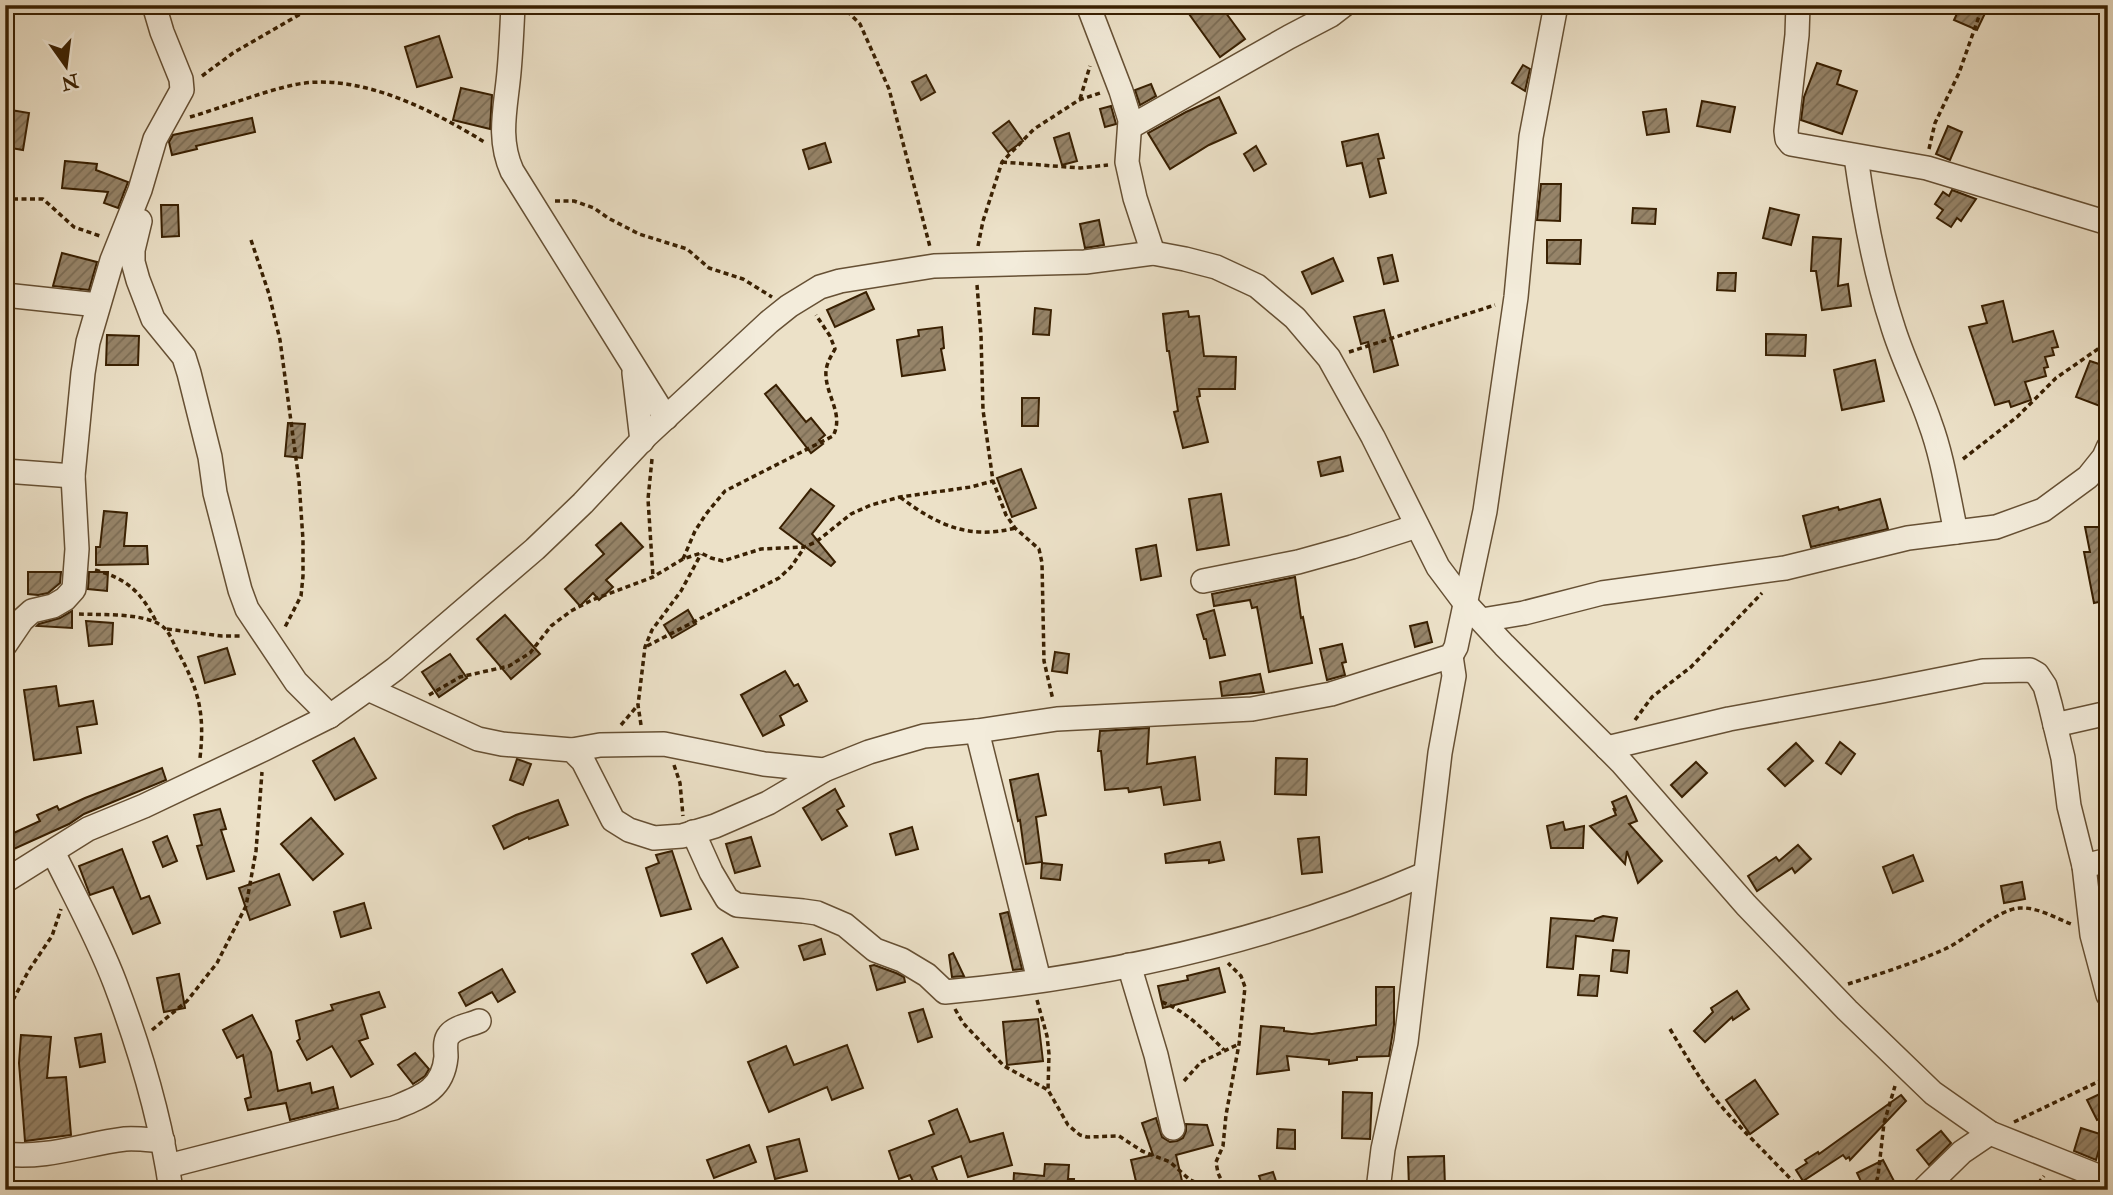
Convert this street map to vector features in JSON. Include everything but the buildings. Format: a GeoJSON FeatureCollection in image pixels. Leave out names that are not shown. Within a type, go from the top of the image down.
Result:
{"type":"FeatureCollection","features":[{"type":"Feature","properties":{"kind":"street"},"geometry":{"type":"LineString","coordinates":[[5,645],[22,620],[32,611],[52,606],[65,599],[74,589],[76,565],[73,476],[83,373],[97,304],[140,190],[155,139],[182,90],[181,79],[154,5]]}},
{"type":"Feature","properties":{"kind":"street"},"geometry":{"type":"LineString","coordinates":[[513,5],[503,138],[505,156],[666,418]]}},
{"type":"Feature","properties":{"kind":"street"},"geometry":{"type":"LineString","coordinates":[[1088,5],[1130,120],[1127,162],[1135,198],[1153,253]]}},
{"type":"Feature","properties":{"kind":"street"},"geometry":{"type":"LineString","coordinates":[[1130,127],[1331,15],[1344,5]]}},
{"type":"Feature","properties":{"kind":"street"},"geometry":{"type":"LineString","coordinates":[[1378,1190],[1383,1149],[1406,1042],[1440,753],[1454,676],[1451,656],[1456,647],[1471,583],[1485,510],[1517,297],[1531,137],[1556,5]]}},
{"type":"Feature","properties":{"kind":"street"},"geometry":{"type":"LineString","coordinates":[[1798,5],[1787,139],[1791,144],[1927,168],[2108,223]]}},
{"type":"Feature","properties":{"kind":"street"},"geometry":{"type":"LineString","coordinates":[[1856,157],[1864,215],[1875,264],[1892,325],[1930,422],[1956,532]]}},
{"type":"Feature","properties":{"kind":"street"},"geometry":{"type":"LineString","coordinates":[[140,190],[140,223],[133,250],[133,262],[153,319],[184,358],[200,413],[215,493],[240,590],[247,609],[296,682],[330,716]]}},
{"type":"Feature","properties":{"kind":"street"},"geometry":{"type":"LineString","coordinates":[[5,881],[88,829],[264,749],[330,716],[368,689],[535,549],[644,439],[769,322],[820,287],[840,281],[934,267],[1085,262],[1153,253],[1216,267],[1257,286],[1296,318],[1329,358],[1373,437],[1438,567],[1465,603],[1504,645],[1616,746],[1746,905],[1900,1063],[1933,1093],[1990,1133],[2108,1180]]}},
{"type":"Feature","properties":{"kind":"street"},"geometry":{"type":"LineString","coordinates":[[5,295],[97,304]]}},
{"type":"Feature","properties":{"kind":"street"},"geometry":{"type":"LineString","coordinates":[[633,366],[644,439]]}},
{"type":"Feature","properties":{"kind":"street"},"geometry":{"type":"LineString","coordinates":[[1482,620],[1524,613],[1602,593],[1785,568],[1908,538],[1996,527],[2043,510],[2088,477],[2108,448]]}},
{"type":"Feature","properties":{"kind":"street"},"geometry":{"type":"LineString","coordinates":[[5,471],[73,476]]}},
{"type":"Feature","properties":{"kind":"street"},"geometry":{"type":"LineString","coordinates":[[1203,581],[1298,562],[1417,526]]}},
{"type":"Feature","properties":{"kind":"street"},"geometry":{"type":"LineString","coordinates":[[572,750],[583,761],[613,820],[629,830],[654,838],[687,834],[715,825],[768,803],[824,770],[869,752],[924,736],[1057,719],[1252,709],[1331,694],[1451,656]]}},
{"type":"Feature","properties":{"kind":"street"},"geometry":{"type":"LineString","coordinates":[[1616,746],[1729,719],[1983,671],[2024,669],[2037,674],[2045,686],[2063,758],[2069,806],[2084,866],[2092,936],[2108,995]]}},
{"type":"Feature","properties":{"kind":"street"},"geometry":{"type":"LineString","coordinates":[[368,689],[478,739],[502,744],[572,750],[600,744],[664,744],[764,764],[824,770]]}},
{"type":"Feature","properties":{"kind":"street"},"geometry":{"type":"LineString","coordinates":[[2055,725],[2108,713]]}},
{"type":"Feature","properties":{"kind":"street"},"geometry":{"type":"LineString","coordinates":[[977,731],[1036,981]]}},
{"type":"Feature","properties":{"kind":"street"},"geometry":{"type":"LineString","coordinates":[[687,834],[727,899],[737,905],[817,913],[845,925],[875,950],[902,960],[927,975],[945,992],[1036,981],[1129,965],[1220,945],[1370,898],[1425,874]]}},
{"type":"Feature","properties":{"kind":"street"},"geometry":{"type":"LineString","coordinates":[[53,852],[114,981],[136,1044],[163,1141],[171,1190]]}},
{"type":"Feature","properties":{"kind":"street"},"geometry":{"type":"LineString","coordinates":[[2084,866],[2108,860]]}},
{"type":"Feature","properties":{"kind":"street"},"geometry":{"type":"LineString","coordinates":[[1129,965],[1156,1055],[1173,1128]]}},
{"type":"Feature","properties":{"kind":"street"},"geometry":{"type":"LineString","coordinates":[[168,1166],[369,1115],[416,1099],[433,1088],[441,1078],[449,1034],[479,1021]]}},
{"type":"Feature","properties":{"kind":"street"},"geometry":{"type":"LineString","coordinates":[[1923,1190],[1962,1152],[1990,1133]]}},
{"type":"Feature","properties":{"kind":"street"},"geometry":{"type":"LineString","coordinates":[[5,1154],[65,1152],[126,1139],[163,1141]]}},
{"type":"Feature","properties":{"kind":"path"},"geometry":{"type":"LineString","coordinates":[[182,90],[233,53],[316,5]]}},
{"type":"Feature","properties":{"kind":"path"},"geometry":{"type":"LineString","coordinates":[[841,5],[860,24],[889,89],[934,267]]}},
{"type":"Feature","properties":{"kind":"path"},"geometry":{"type":"LineString","coordinates":[[1927,168],[1935,122],[1959,73],[1983,5]]}},
{"type":"Feature","properties":{"kind":"path"},"geometry":{"type":"LineString","coordinates":[[162,126],[294,85],[331,82],[361,86],[450,121],[505,156]]}},
{"type":"Feature","properties":{"kind":"path"},"geometry":{"type":"LineString","coordinates":[[1057,719],[1044,661],[1042,563],[1039,550],[1014,528],[993,481],[983,410],[981,335],[975,265],[983,221],[1002,162],[1020,142],[1050,118],[1090,95],[1121,90]]}},
{"type":"Feature","properties":{"kind":"path"},"geometry":{"type":"LineString","coordinates":[[1002,162],[1080,168],[1127,162]]}},
{"type":"Feature","properties":{"kind":"path"},"geometry":{"type":"LineString","coordinates":[[5,197],[43,199],[74,227],[120,240]]}},
{"type":"Feature","properties":{"kind":"path"},"geometry":{"type":"LineString","coordinates":[[530,200],[574,201],[594,208],[639,234],[687,248],[709,268],[743,279],[795,302],[825,328],[835,349],[827,366],[826,376],[837,415],[838,428],[833,436],[725,491],[700,523],[683,559]]}},
{"type":"Feature","properties":{"kind":"path"},"geometry":{"type":"LineString","coordinates":[[79,614],[116,615],[157,623],[166,629],[229,636],[248,635],[267,640],[301,596],[303,540],[299,481],[280,340],[270,294],[251,240]]}},
{"type":"Feature","properties":{"kind":"path"},"geometry":{"type":"LineString","coordinates":[[1329,358],[1517,297]]}},
{"type":"Feature","properties":{"kind":"path"},"geometry":{"type":"LineString","coordinates":[[1945,477],[1968,453],[2017,417],[2056,378],[2108,342]]}},
{"type":"Feature","properties":{"kind":"path"},"geometry":{"type":"LineString","coordinates":[[644,439],[652,454],[648,499],[653,576]]}},
{"type":"Feature","properties":{"kind":"path"},"geometry":{"type":"LineString","coordinates":[[411,708],[440,687],[460,677],[509,666],[530,653],[551,626],[571,611],[653,576],[683,559],[701,553],[723,561],[761,549],[804,547],[816,542],[851,514],[871,505],[993,481]]}},
{"type":"Feature","properties":{"kind":"path"},"geometry":{"type":"LineString","coordinates":[[900,498],[934,520],[971,532],[989,533],[1014,528]]}},
{"type":"Feature","properties":{"kind":"path"},"geometry":{"type":"LineString","coordinates":[[645,647],[779,578],[791,567],[804,547]]}},
{"type":"Feature","properties":{"kind":"path"},"geometry":{"type":"LineString","coordinates":[[687,834],[675,766],[664,744],[645,730],[638,705],[645,647],[652,630],[681,591],[701,553]]}},
{"type":"Feature","properties":{"kind":"path"},"geometry":{"type":"LineString","coordinates":[[76,565],[127,583],[150,609],[157,623]]}},
{"type":"Feature","properties":{"kind":"path"},"geometry":{"type":"LineString","coordinates":[[1616,746],[1652,697],[1691,667],[1785,568]]}},
{"type":"Feature","properties":{"kind":"path"},"geometry":{"type":"LineString","coordinates":[[166,629],[194,681],[200,707],[202,741],[197,781]]}},
{"type":"Feature","properties":{"kind":"path"},"geometry":{"type":"LineString","coordinates":[[136,1044],[187,1002],[217,963],[246,906],[256,851],[264,749]]}},
{"type":"Feature","properties":{"kind":"path"},"geometry":{"type":"LineString","coordinates":[[5,1015],[29,970],[52,936],[63,905],[74,896]]}},
{"type":"Feature","properties":{"kind":"path"},"geometry":{"type":"LineString","coordinates":[[1828,990],[1872,977],[1944,949],[1966,938],[2005,911],[2021,907],[2054,916],[2092,936]]}},
{"type":"Feature","properties":{"kind":"path"},"geometry":{"type":"LineString","coordinates":[[1220,945],[1222,957],[1241,976],[1245,987],[1223,1146],[1216,1162],[1226,1188]]}},
{"type":"Feature","properties":{"kind":"path"},"geometry":{"type":"LineString","coordinates":[[1036,981],[1048,1045],[1048,1090],[1068,1125],[1087,1137],[1119,1136],[1142,1151],[1170,1161],[1190,1180],[1226,1188]]}},
{"type":"Feature","properties":{"kind":"path"},"geometry":{"type":"LineString","coordinates":[[945,992],[963,1023],[1004,1066],[1048,1090]]}},
{"type":"Feature","properties":{"kind":"path"},"geometry":{"type":"LineString","coordinates":[[1139,994],[1176,1008],[1208,1033],[1224,1050]]}},
{"type":"Feature","properties":{"kind":"path"},"geometry":{"type":"LineString","coordinates":[[1670,1029],[1700,1079],[1728,1114],[1801,1190]]}},
{"type":"Feature","properties":{"kind":"path"},"geometry":{"type":"LineString","coordinates":[[1166,1099],[1201,1062],[1239,1044]]}},
{"type":"Feature","properties":{"kind":"path"},"geometry":{"type":"LineString","coordinates":[[1874,1190],[1884,1123],[1900,1063]]}},
{"type":"Feature","properties":{"kind":"path"},"geometry":{"type":"LineString","coordinates":[[1990,1133],[2108,1077]]}}]}
